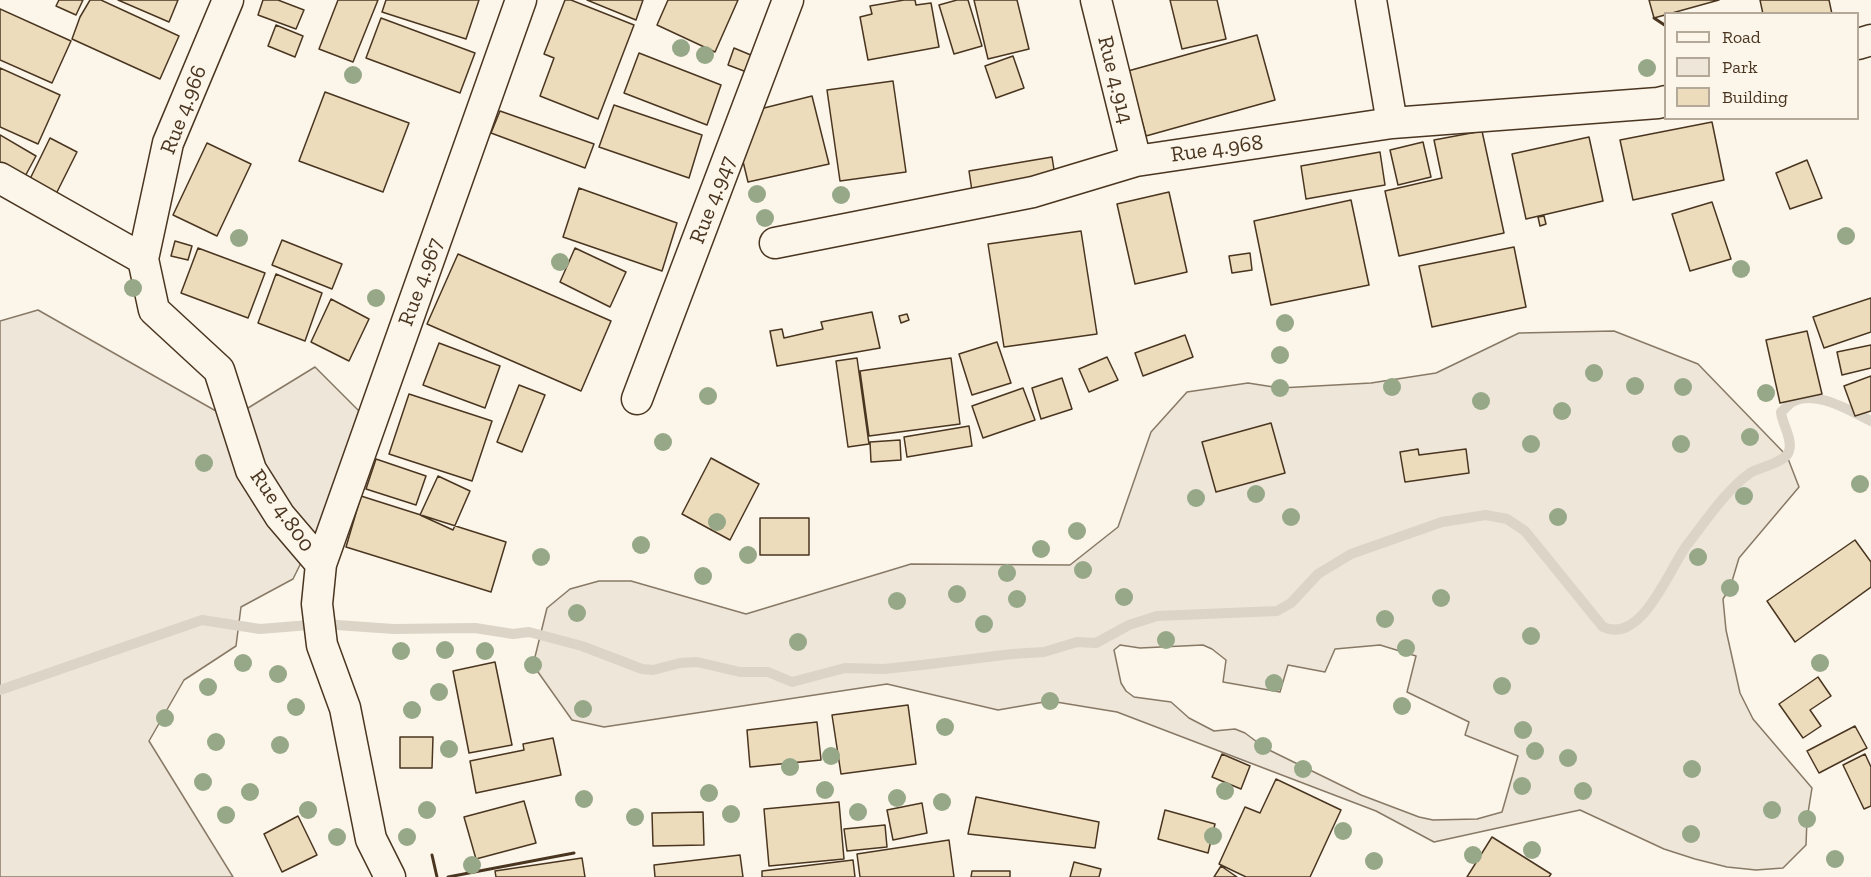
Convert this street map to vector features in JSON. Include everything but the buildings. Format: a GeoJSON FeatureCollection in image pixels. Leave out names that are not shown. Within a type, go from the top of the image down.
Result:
{"type":"FeatureCollection","features":[{"type":"Feature","properties":{"kind":"street","name":"Rue 4.966"},"geometry":{"type":"LineString","coordinates":[[143,260],[168,143],[228,0]]}},
{"type":"Feature","properties":{"kind":"street","name":"Rue 4.967"},"geometry":{"type":"LineString","coordinates":[[321,564],[521,0]]}},
{"type":"Feature","properties":{"kind":"street","name":"Rue 4.947"},"geometry":{"type":"LineString","coordinates":[[637,399],[788,0]]}},
{"type":"Feature","properties":{"kind":"street","name":"Rue 4.914"},"geometry":{"type":"LineString","coordinates":[[1096,0],[1136,160]]}},
{"type":"Feature","properties":{"kind":"street"},"geometry":{"type":"LineString","coordinates":[[1371,0],[1392,123]]}},
{"type":"Feature","properties":{"kind":"street","name":"Rue 4.968"},"geometry":{"type":"LineString","coordinates":[[775,243],[1033,192],[1136,160],[1392,123],[1664,101]]}},
{"type":"Feature","properties":{"kind":"street"},"geometry":{"type":"LineString","coordinates":[[0,178],[143,260]]}},
{"type":"Feature","properties":{"kind":"street","name":"Rue 4.800"},"geometry":{"type":"LineString","coordinates":[[143,260],[154,310],[219,370],[251,471],[280,516],[321,564],[317,604],[322,645],[345,708],[371,839],[390,877]]}},
{"type":"Feature","properties":{"kind":"green space"},"geometry":{"type":"Polygon","coordinates":[[[38,310],[230,419],[315,367],[359,411],[328,508],[293,579],[241,607],[236,646],[184,680],[149,741],[233,877],[0,877],[0,321],[38,310]]]}},
{"type":"Feature","properties":{"kind":"green space"},"geometry":{"type":"Polygon","coordinates":[[[1614,331],[1698,364],[1787,456],[1799,487],[1739,558],[1730,588],[1723,599],[1726,630],[1740,693],[1753,719],[1812,788],[1806,845],[1783,868],[1756,870],[1727,867],[1695,859],[1664,849],[1580,810],[1434,842],[1376,811],[1117,712],[1050,701],[998,710],[887,684],[604,727],[572,720],[533,665],[547,608],[570,589],[599,581],[631,581],[746,614],[911,564],[1070,565],[1118,527],[1151,432],[1187,392],[1248,383],[1280,388],[1371,383],[1436,373],[1519,333],[1614,331]],[[1120,645],[1114,650],[1121,683],[1134,697],[1171,702],[1189,718],[1214,731],[1235,729],[1245,733],[1265,748],[1361,795],[1419,817],[1433,820],[1477,819],[1502,812],[1518,756],[1465,735],[1469,722],[1407,692],[1416,656],[1380,645],[1335,649],[1325,672],[1288,665],[1280,692],[1223,682],[1226,660],[1203,645],[1140,648],[1120,645]]]}},
{"type":"Feature","properties":{"kind":"waterway"},"geometry":{"type":"LineString","coordinates":[[0,690],[202,620],[260,629],[322,624],[394,629],[475,628],[513,634],[529,632],[582,646],[642,669],[653,670],[680,663],[697,662],[740,672],[768,672],[792,682],[845,668],[884,669],[1044,652],[1077,642],[1096,643],[1129,625],[1157,616],[1277,611],[1291,603],[1318,574],[1351,554],[1442,522],[1486,515],[1507,519],[1525,531],[1603,627],[1617,630],[1630,625],[1653,602],[1687,545],[1733,488],[1750,473],[1778,462],[1787,455],[1790,442],[1781,412],[1792,402],[1812,398],[1822,400],[1843,407],[1871,421]]}},
{"type":"Feature","properties":{"kind":"wall"},"geometry":{"type":"LineString","coordinates":[[1654,18],[1664,25]]}},
{"type":"Feature","properties":{"kind":"wall"},"geometry":{"type":"LineString","coordinates":[[448,877],[574,853]]}},
{"type":"Feature","properties":{"kind":"wall"},"geometry":{"type":"LineString","coordinates":[[432,855],[437,877]]}}]}
